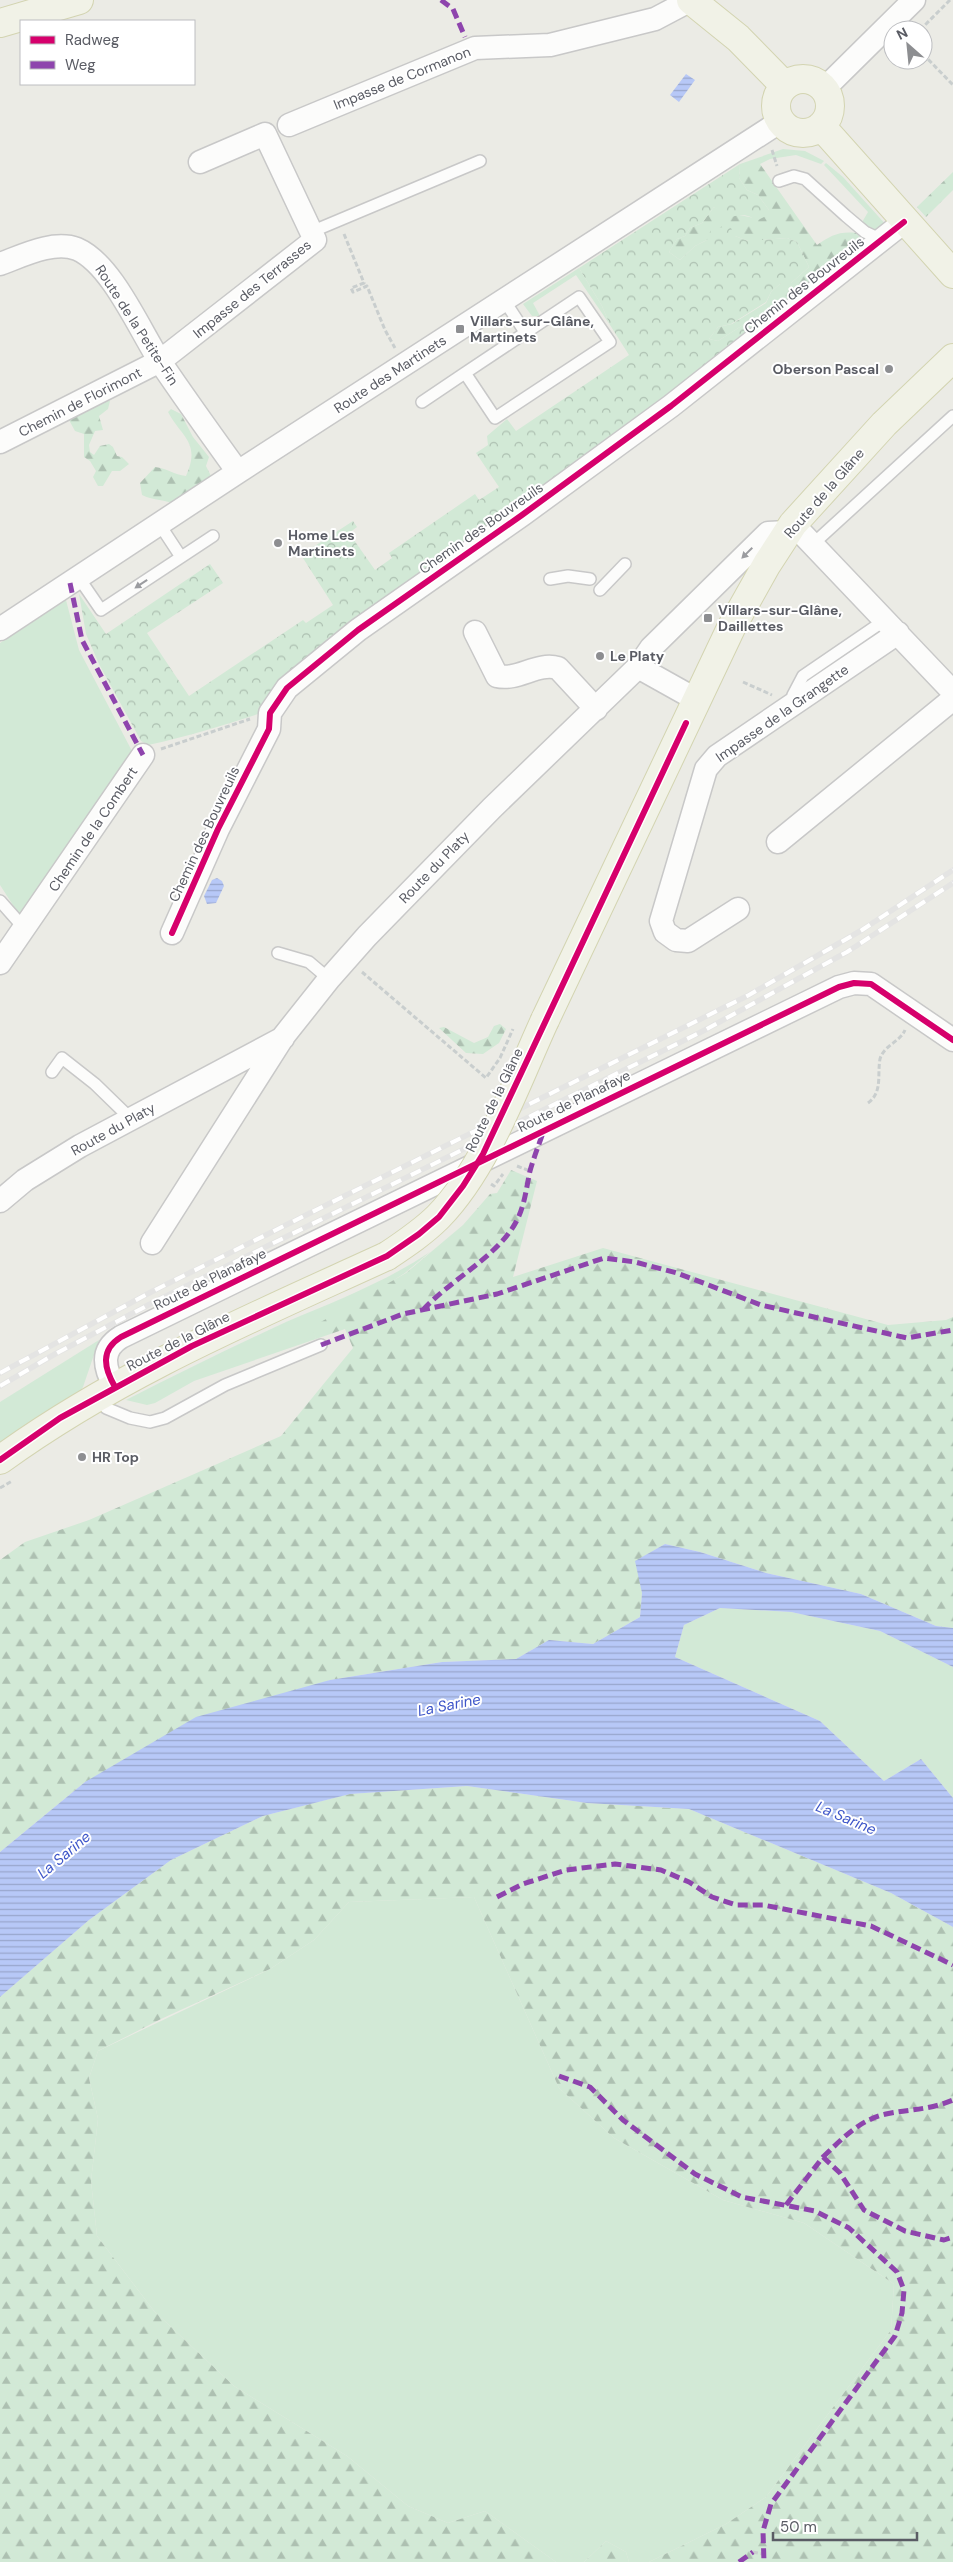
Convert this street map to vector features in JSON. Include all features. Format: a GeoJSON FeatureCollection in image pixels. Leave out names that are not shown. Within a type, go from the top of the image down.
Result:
{"type":"FeatureCollection","features":[{"type":"Feature","properties":{"kind":"main road"},"geometry":{"type":"LineString","coordinates":[[0,23],[79,0]]}},
{"type":"Feature","properties":{"kind":"main road"},"geometry":{"type":"LineString","coordinates":[[691,0],[738,38],[785,86]]}},
{"type":"Feature","properties":{"kind":"main road"},"geometry":{"type":"LineString","coordinates":[[805,79],[816,82],[824,89],[829,98],[830,108],[821,126],[811,131],[800,132],[789,129],[781,121],[776,103],[779,94],[785,86],[794,80],[805,79]]}},
{"type":"Feature","properties":{"kind":"main road"},"geometry":{"type":"LineString","coordinates":[[821,126],[904,222],[953,274]]}},
{"type":"Feature","properties":{"kind":"main road","name":"Route de la Glâne"},"geometry":{"type":"LineString","coordinates":[[0,1460],[60,1418],[111,1397],[192,1346],[387,1256],[419,1234],[439,1216],[463,1186],[483,1154],[731,628],[790,528],[884,424],[953,358]]}},
{"type":"Feature","properties":{"kind":"street","name":"Impasse de Cormanon"},"geometry":{"type":"LineString","coordinates":[[289,125],[475,48],[550,45],[655,19],[691,0]]}},
{"type":"Feature","properties":{"kind":"street"},"geometry":{"type":"LineString","coordinates":[[824,89],[914,0]]}},
{"type":"Feature","properties":{"kind":"street","name":"Route des Martinets"},"geometry":{"type":"LineString","coordinates":[[0,630],[238,472],[781,121]]}},
{"type":"Feature","properties":{"kind":"street","name":"Impasse des Terrasses"},"geometry":{"type":"LineString","coordinates":[[160,362],[315,240],[266,134],[200,162]]}},
{"type":"Feature","properties":{"kind":"street","name":"Chemin des Bouvreuils"},"geometry":{"type":"LineString","coordinates":[[172,933],[218,829],[269,728],[270,713],[287,688],[358,630],[522,515],[671,406],[904,222]]}},
{"type":"Feature","properties":{"kind":"street","name":"Route de la Petite-Fin"},"geometry":{"type":"LineString","coordinates":[[0,264],[47,248],[75,248],[94,259],[111,280],[160,362],[238,472]]}},
{"type":"Feature","properties":{"kind":"street","name":"Chemin de Florimont"},"geometry":{"type":"LineString","coordinates":[[0,442],[160,362]]}},
{"type":"Feature","properties":{"kind":"street"},"geometry":{"type":"LineString","coordinates":[[790,528],[812,544],[953,692]]}},
{"type":"Feature","properties":{"kind":"street","name":"Route du Platy"},"geometry":{"type":"LineString","coordinates":[[152,1243],[284,1037],[329,979],[367,936],[492,808],[638,667],[651,648],[768,533],[790,528]]}},
{"type":"Feature","properties":{"kind":"street","name":"Impasse de la Grangette"},"geometry":{"type":"LineString","coordinates":[[738,909],[688,941],[676,940],[664,932],[661,921],[706,769],[718,756],[891,626]]}},
{"type":"Feature","properties":{"kind":"street"},"geometry":{"type":"LineString","coordinates":[[475,632],[497,676],[506,678],[549,666],[558,668],[596,709]]}},
{"type":"Feature","properties":{"kind":"street"},"geometry":{"type":"LineString","coordinates":[[638,667],[697,700]]}},
{"type":"Feature","properties":{"kind":"street"},"geometry":{"type":"LineString","coordinates":[[778,842],[953,699]]}},
{"type":"Feature","properties":{"kind":"street","name":"Chemin de la Combert"},"geometry":{"type":"LineString","coordinates":[[0,963],[143,755]]}},
{"type":"Feature","properties":{"kind":"street","name":"Route de Planafaye"},"geometry":{"type":"LineString","coordinates":[[111,1397],[105,1358],[110,1345],[121,1337],[822,995],[854,983],[871,984],[953,1040]]}},
{"type":"Feature","properties":{"kind":"street","name":"Route du Platy"},"geometry":{"type":"LineString","coordinates":[[0,1201],[33,1175],[131,1119],[284,1037]]}},
{"type":"Feature","properties":{"kind":"lane"},"geometry":{"type":"LineString","coordinates":[[311,232],[480,161]]}},
{"type":"Feature","properties":{"kind":"lane"},"geometry":{"type":"LineString","coordinates":[[779,181],[794,176],[805,179],[865,232],[882,240]]}},
{"type":"Feature","properties":{"kind":"lane"},"geometry":{"type":"LineString","coordinates":[[422,402],[525,332],[579,297],[610,342],[495,418],[465,373]]}},
{"type":"Feature","properties":{"kind":"lane"},"geometry":{"type":"LineString","coordinates":[[504,300],[525,332]]}},
{"type":"Feature","properties":{"kind":"lane"},"geometry":{"type":"LineString","coordinates":[[812,544],[953,416]]}},
{"type":"Feature","properties":{"kind":"lane"},"geometry":{"type":"LineString","coordinates":[[160,525],[181,557]]}},
{"type":"Feature","properties":{"kind":"lane"},"geometry":{"type":"LineString","coordinates":[[79,578],[101,610],[213,536]]}},
{"type":"Feature","properties":{"kind":"lane"},"geometry":{"type":"LineString","coordinates":[[600,590],[625,564]]}},
{"type":"Feature","properties":{"kind":"lane"},"geometry":{"type":"LineString","coordinates":[[550,579],[568,576],[590,579]]}},
{"type":"Feature","properties":{"kind":"lane"},"geometry":{"type":"LineString","coordinates":[[793,695],[803,676],[891,626]]}},
{"type":"Feature","properties":{"kind":"lane"},"geometry":{"type":"LineString","coordinates":[[0,901],[24,928]]}},
{"type":"Feature","properties":{"kind":"lane"},"geometry":{"type":"LineString","coordinates":[[278,953],[309,962],[329,979]]}},
{"type":"Feature","properties":{"kind":"lane"},"geometry":{"type":"LineString","coordinates":[[52,1072],[62,1058],[96,1084],[131,1119]]}},
{"type":"Feature","properties":{"kind":"lane"},"geometry":{"type":"LineString","coordinates":[[111,1397],[130,1418],[150,1422],[165,1418],[225,1385],[321,1345]]}},
{"type":"Feature","properties":{"kind":"path"},"geometry":{"type":"LineString","coordinates":[[930,20],[950,0]]}},
{"type":"Feature","properties":{"kind":"path"},"geometry":{"type":"LineString","coordinates":[[933,65],[953,86]]}},
{"type":"Feature","properties":{"kind":"path"},"geometry":{"type":"LineString","coordinates":[[771,147],[778,167]]}},
{"type":"Feature","properties":{"kind":"path"},"geometry":{"type":"LineString","coordinates":[[338,221],[364,283],[351,288],[353,292],[367,286],[385,330],[400,355]]}},
{"type":"Feature","properties":{"kind":"path"},"geometry":{"type":"LineString","coordinates":[[743,682],[760,690]]}},
{"type":"Feature","properties":{"kind":"path"},"geometry":{"type":"LineString","coordinates":[[356,967],[486,1078],[500,1058],[519,1021]]}},
{"type":"Feature","properties":{"kind":"path"},"geometry":{"type":"LineString","coordinates":[[868,1103],[878,1092],[880,1059],[884,1050],[903,1035],[906,1029],[900,1019],[908,1009]]}},
{"type":"Feature","properties":{"kind":"path"},"geometry":{"type":"LineString","coordinates":[[753,2552],[763,2554]]}},
{"type":"Feature","properties":{"kind":"green space"},"geometry":{"type":"Polygon","coordinates":[[[783,149],[805,151],[824,161],[821,164],[796,155],[770,159],[760,164],[740,164],[783,149]]]}},
{"type":"Feature","properties":{"kind":"green space"},"geometry":{"type":"Polygon","coordinates":[[[826,163],[843,177],[887,226],[876,232],[861,224],[868,212],[824,165],[826,163]]]}},
{"type":"Feature","properties":{"kind":"green space"},"geometry":{"type":"Polygon","coordinates":[[[740,164],[760,164],[817,245],[831,237],[845,233],[856,233],[863,240],[862,246],[777,308],[771,307],[718,341],[709,339],[718,327],[732,324],[766,303],[771,292],[781,283],[791,283],[809,267],[797,242],[787,238],[748,241],[735,236],[707,240],[695,246],[680,260],[669,252],[677,239],[685,236],[690,228],[702,223],[714,207],[728,213],[754,218],[769,210],[758,195],[747,190],[739,178],[740,164]]]}},
{"type":"Feature","properties":{"kind":"green space"},"geometry":{"type":"Polygon","coordinates":[[[740,164],[739,178],[747,190],[758,195],[769,210],[768,215],[756,221],[746,216],[728,218],[714,207],[702,223],[690,228],[685,236],[677,239],[669,252],[680,260],[695,246],[707,240],[711,229],[730,226],[735,236],[748,241],[759,235],[762,240],[787,238],[797,242],[809,267],[791,283],[781,283],[771,292],[766,302],[731,324],[718,327],[709,339],[718,341],[771,307],[777,308],[267,711],[208,730],[148,745],[141,741],[99,664],[86,634],[79,594],[106,634],[210,564],[223,583],[147,633],[189,696],[303,620],[306,623],[333,605],[301,555],[353,521],[357,527],[349,533],[375,570],[392,558],[389,553],[475,494],[479,500],[499,487],[476,453],[488,445],[487,436],[507,419],[516,431],[629,355],[610,325],[602,306],[579,268],[740,164]]]}},
{"type":"Feature","properties":{"kind":"green space"},"geometry":{"type":"Polygon","coordinates":[[[953,172],[953,190],[926,217],[917,207],[953,172]]]}},
{"type":"Feature","properties":{"kind":"green space"},"geometry":{"type":"Polygon","coordinates":[[[579,268],[602,306],[610,325],[576,275],[533,303],[540,316],[532,316],[523,304],[579,268]]]}},
{"type":"Feature","properties":{"kind":"green space"},"geometry":{"type":"Polygon","coordinates":[[[105,400],[110,401],[108,409],[99,416],[103,430],[95,431],[89,445],[90,452],[94,455],[100,446],[109,444],[113,447],[117,456],[122,457],[129,464],[120,471],[112,471],[103,486],[98,486],[93,477],[96,471],[90,461],[84,457],[84,434],[75,431],[69,420],[81,411],[105,400]]]}},
{"type":"Feature","properties":{"kind":"green space"},"geometry":{"type":"Polygon","coordinates":[[[171,409],[181,414],[193,437],[209,457],[206,466],[212,478],[176,505],[142,495],[140,483],[155,467],[186,476],[190,465],[191,448],[168,412],[171,409]]]}},
{"type":"Feature","properties":{"kind":"green space"},"geometry":{"type":"Polygon","coordinates":[[[66,600],[79,650],[132,751],[20,916],[0,885],[0,643],[66,600]]]}},
{"type":"Feature","properties":{"kind":"green space"},"geometry":{"type":"Polygon","coordinates":[[[500,1024],[506,1029],[499,1043],[483,1054],[466,1053],[439,1028],[444,1027],[474,1043],[488,1037],[494,1026],[500,1024]]]}},
{"type":"Feature","properties":{"kind":"green space"},"geometry":{"type":"Polygon","coordinates":[[[511,1170],[537,1181],[513,1277],[603,1248],[888,1325],[946,1320],[953,1317],[953,1628],[936,1626],[861,1594],[766,1573],[700,1552],[665,1544],[636,1561],[642,1593],[640,1617],[593,1644],[549,1640],[516,1659],[442,1662],[330,1680],[85,1782],[0,1852],[0,1560],[25,1542],[89,1520],[281,1436],[353,1348],[345,1329],[316,1339],[313,1331],[319,1323],[406,1273],[463,1225],[490,1194],[497,1193],[511,1170]]]}},
{"type":"Feature","properties":{"kind":"green space"},"geometry":{"type":"Polygon","coordinates":[[[430,1252],[405,1273],[314,1331],[316,1339],[194,1381],[155,1403],[147,1405],[126,1400],[266,1331],[378,1282],[430,1252]]]}},
{"type":"Feature","properties":{"kind":"green space"},"geometry":{"type":"Polygon","coordinates":[[[99,1340],[83,1387],[78,1395],[0,1450],[0,1402],[99,1340]]]}},
{"type":"Feature","properties":{"kind":"green space"},"geometry":{"type":"Polygon","coordinates":[[[720,1608],[791,1612],[880,1631],[953,1667],[953,1798],[921,1759],[884,1781],[820,1721],[675,1657],[684,1625],[720,1608]]]}},
{"type":"Feature","properties":{"kind":"green space"},"geometry":{"type":"Polygon","coordinates":[[[467,1786],[587,1803],[689,1809],[891,1893],[953,1927],[953,2562],[649,2562],[726,2524],[766,2497],[891,2330],[894,2284],[804,2223],[723,2200],[614,2138],[559,2088],[474,1897],[349,1902],[314,1940],[270,1969],[161,2019],[98,2051],[89,2078],[98,2119],[91,2181],[97,2236],[154,2311],[234,2386],[347,2456],[408,2506],[448,2523],[485,2511],[556,2562],[0,2562],[0,1997],[89,1920],[171,1860],[263,1816],[349,1794],[467,1786]]]}},
{"type":"Feature","properties":{"kind":"green space"},"geometry":{"type":"Polygon","coordinates":[[[474,1897],[559,2088],[614,2138],[723,2200],[804,2223],[894,2284],[891,2330],[766,2497],[726,2524],[649,2562],[629,2562],[626,2552],[606,2541],[584,2562],[556,2562],[485,2511],[448,2523],[408,2506],[347,2456],[234,2386],[154,2311],[97,2236],[91,2181],[98,2119],[89,2078],[98,2051],[270,1969],[314,1940],[349,1902],[474,1897]]]}},
{"type":"Feature","properties":{"kind":"green space"},"geometry":{"type":"Polygon","coordinates":[[[606,2541],[626,2552],[629,2562],[584,2562],[606,2541]]]}},
{"type":"Feature","properties":{"kind":"water"},"geometry":{"type":"Polygon","coordinates":[[[686,74],[695,80],[679,102],[670,95],[686,74]]]}},
{"type":"Feature","properties":{"kind":"water"},"geometry":{"type":"Polygon","coordinates":[[[217,878],[222,881],[224,886],[216,903],[207,904],[204,896],[212,880],[217,878]]]}},
{"type":"Feature","properties":{"kind":"water","name":"La Sarine"},"geometry":{"type":"Polygon","coordinates":[[[665,1544],[700,1552],[766,1573],[861,1594],[936,1626],[953,1628],[953,1667],[880,1631],[791,1612],[720,1608],[684,1625],[675,1657],[820,1721],[884,1781],[921,1759],[953,1798],[953,1927],[891,1893],[689,1809],[587,1803],[467,1786],[350,1794],[263,1816],[171,1860],[89,1920],[0,1997],[0,1852],[85,1782],[196,1717],[330,1680],[442,1662],[516,1659],[549,1640],[593,1644],[640,1617],[642,1593],[635,1561],[665,1544]]]}},
{"type":"Feature","properties":{"kind":"railway"},"geometry":{"type":"LineString","coordinates":[[0,1373],[151,1292],[749,995],[862,930],[953,870]]}},
{"type":"Feature","properties":{"kind":"railway"},"geometry":{"type":"LineString","coordinates":[[0,1386],[55,1354],[156,1301],[703,1031],[847,952],[953,883]]}},
{"type":"Feature","properties":{"kind":"marked path"},"geometry":{"type":"LineString","coordinates":[[441,0],[453,9],[465,37]]}},
{"type":"Feature","properties":{"kind":"marked path"},"geometry":{"type":"LineString","coordinates":[[70,583],[82,640],[143,755]]}},
{"type":"Feature","properties":{"kind":"marked path"},"geometry":{"type":"LineString","coordinates":[[423,1310],[486,1257],[508,1234],[516,1222],[521,1209],[530,1171],[544,1130]]}},
{"type":"Feature","properties":{"kind":"marked path"},"geometry":{"type":"LineString","coordinates":[[321,1345],[403,1314],[497,1294],[604,1258],[635,1262],[677,1273],[761,1305],[907,1338],[953,1330]]}},
{"type":"Feature","properties":{"kind":"marked path"},"geometry":{"type":"LineString","coordinates":[[497,1897],[523,1884],[566,1870],[615,1864],[661,1870],[689,1882],[712,1897],[736,1905],[763,1905],[871,1926],[953,1965]]}},
{"type":"Feature","properties":{"kind":"marked path"},"geometry":{"type":"LineString","coordinates":[[559,2076],[590,2087],[623,2120],[695,2174],[742,2197],[815,2211],[849,2228],[897,2272],[904,2290],[902,2313],[895,2336],[771,2504],[763,2531],[764,2562]]}},
{"type":"Feature","properties":{"kind":"marked path"},"geometry":{"type":"LineString","coordinates":[[823,2157],[859,2125],[876,2117],[928,2108],[953,2100]]}},
{"type":"Feature","properties":{"kind":"marked path"},"geometry":{"type":"LineString","coordinates":[[786,2205],[823,2157],[840,2173],[864,2210],[905,2231],[944,2240],[953,2237]]}},
{"type":"Feature","properties":{"kind":"marked path"},"geometry":{"type":"LineString","coordinates":[[739,2562],[753,2552]]}},
{"type":"Feature","properties":{"kind":"cycle path"},"geometry":{"type":"LineString","coordinates":[[172,933],[218,829],[269,729],[270,713],[287,688],[358,630],[522,515],[671,406],[904,222]]}},
{"type":"Feature","properties":{"kind":"cycle path"},"geometry":{"type":"LineString","coordinates":[[0,1460],[60,1418],[192,1346],[387,1256],[419,1234],[439,1217],[463,1186],[483,1154],[686,723]]}},
{"type":"Feature","properties":{"kind":"cycle path"},"geometry":{"type":"LineString","coordinates":[[115,1387],[108,1373],[106,1360],[110,1348],[121,1337],[839,987],[854,983],[871,984],[953,1040]]}},
{"type":"Feature","properties":{"kind":"place","name":"Villars-sur-Glâne, Martinets"},"geometry":{"type":"Point","coordinates":[460,329]}},
{"type":"Feature","properties":{"kind":"place","name":"Oberson Pascal"},"geometry":{"type":"Point","coordinates":[889,369]}},
{"type":"Feature","properties":{"kind":"place","name":"Home Les Martinets"},"geometry":{"type":"Point","coordinates":[278,543]}},
{"type":"Feature","properties":{"kind":"place","name":"Villars-sur-Glâne, Daillettes"},"geometry":{"type":"Point","coordinates":[708,618]}},
{"type":"Feature","properties":{"kind":"place","name":"Le Platy"},"geometry":{"type":"Point","coordinates":[600,656]}},
{"type":"Feature","properties":{"kind":"place","name":"HR Top"},"geometry":{"type":"Point","coordinates":[82,1457]}}]}
